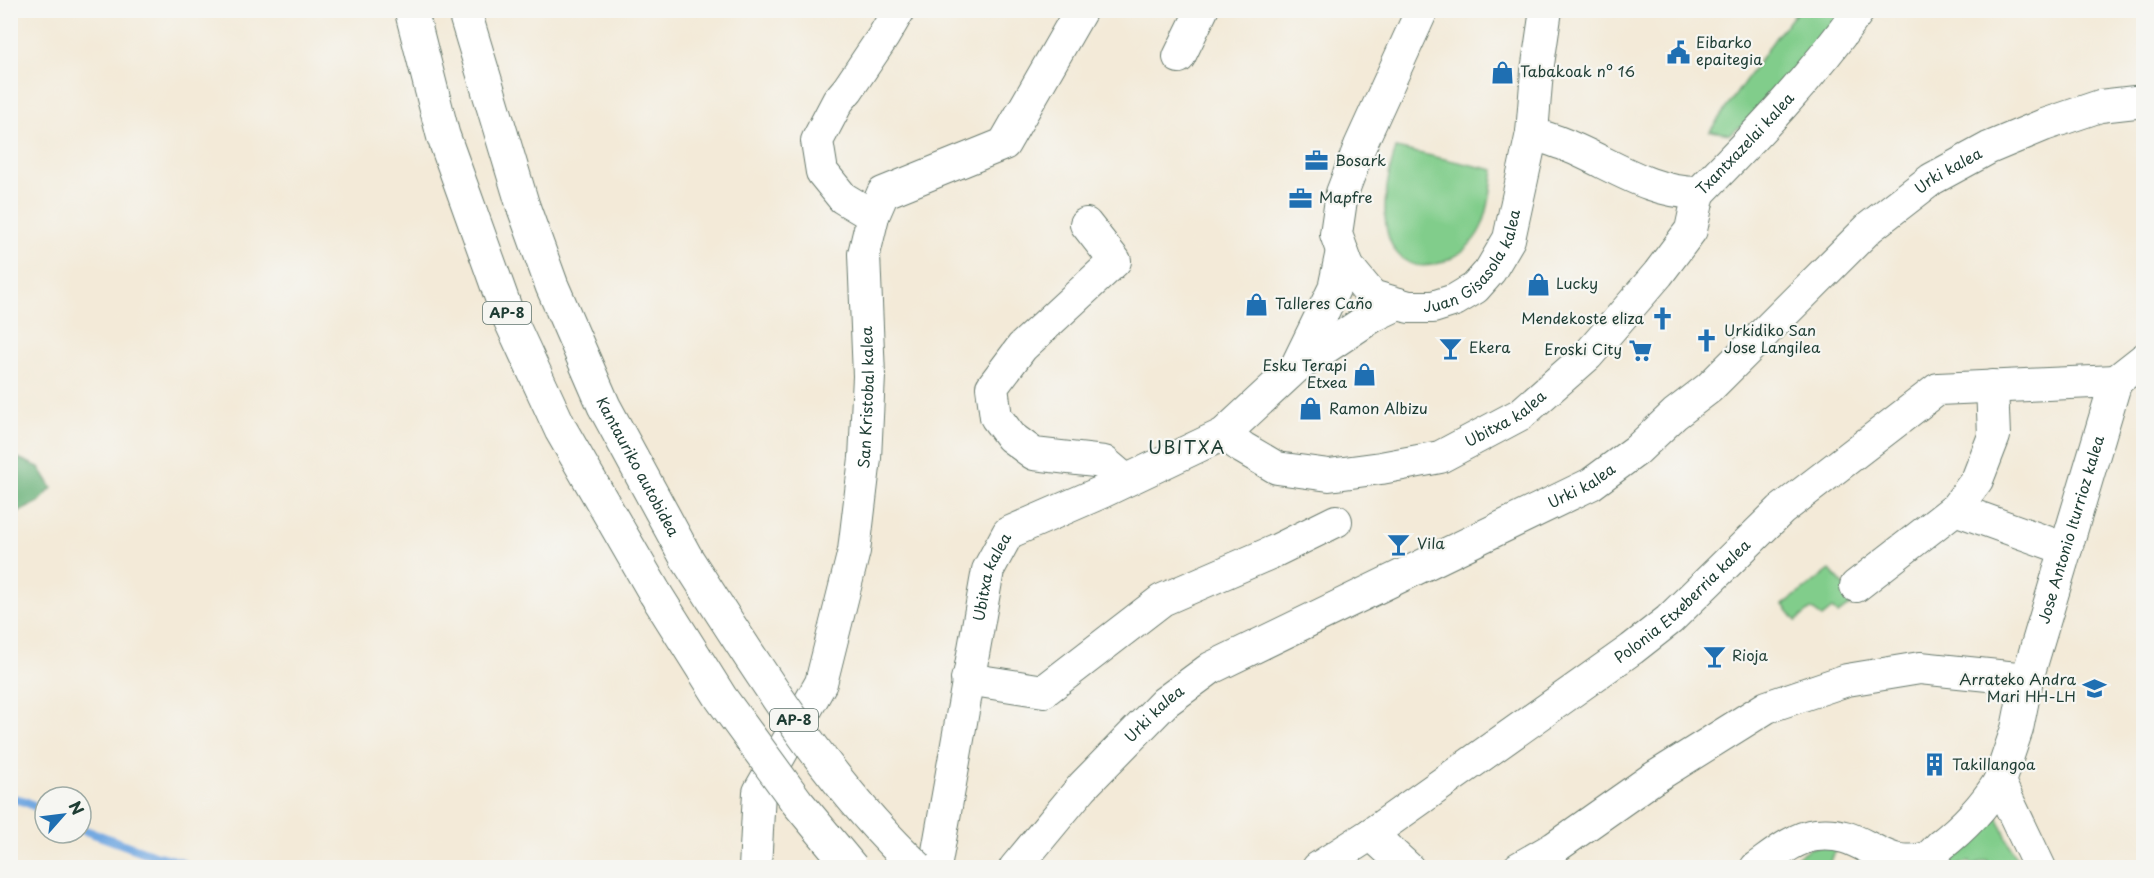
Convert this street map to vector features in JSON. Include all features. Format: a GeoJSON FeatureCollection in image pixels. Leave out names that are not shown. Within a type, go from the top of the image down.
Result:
{"type":"FeatureCollection","features":[{"type":"Feature","properties":{"kind":"highway","name":"AP-8"},"geometry":{"type":"LineString","coordinates":[[411,10],[443,135],[507,313],[561,430],[655,593],[722,698],[797,802],[852,867]]}},
{"type":"Feature","properties":{"kind":"highway","name":"Kantauriko autobidea"},"geometry":{"type":"LineString","coordinates":[[464,10],[523,206],[552,286],[604,406],[687,559],[754,662],[819,757],[901,851],[918,867]]}},
{"type":"Feature","properties":{"kind":"street"},"geometry":{"type":"LineString","coordinates":[[873,216],[843,198],[822,172],[817,141],[838,101],[860,72],[899,10]]}},
{"type":"Feature","properties":{"kind":"street","name":"San Kristobal kalea"},"geometry":{"type":"LineString","coordinates":[[754,867],[759,792],[821,683],[854,551],[865,458],[869,376],[864,254],[873,216],[883,193],[1004,144],[1081,10]]}},
{"type":"Feature","properties":{"kind":"street"},"geometry":{"type":"LineString","coordinates":[[1179,57],[1202,10]]}},
{"type":"Feature","properties":{"kind":"street","name":"Juan Gisasola kalea"},"geometry":{"type":"LineString","coordinates":[[1422,10],[1368,128],[1342,193],[1336,234],[1348,267],[1372,296],[1409,307],[1433,307],[1455,300],[1475,288],[1490,272],[1509,239],[1532,133],[1537,71],[1546,10]]}},
{"type":"Feature","properties":{"kind":"street","name":"Txantxazelai kalea"},"geometry":{"type":"LineString","coordinates":[[1532,133],[1564,144],[1639,180],[1678,193],[1699,194],[1777,114],[1826,56],[1859,10]]}},
{"type":"Feature","properties":{"kind":"street","name":"Urki kalea"},"geometry":{"type":"LineString","coordinates":[[1016,867],[1083,786],[1165,702],[1211,668],[1591,484],[1637,450],[1675,414],[1709,388],[1870,227],[1932,179],[1989,148],[2044,124],[2100,106],[2144,101]]}},
{"type":"Feature","properties":{"kind":"street","name":"Ubitxa kalea"},"geometry":{"type":"LineString","coordinates":[[1224,434],[1277,468],[1329,476],[1440,457],[1521,414],[1588,355],[1658,274],[1692,230],[1699,194]]}},
{"type":"Feature","properties":{"kind":"street"},"geometry":{"type":"LineString","coordinates":[[1086,224],[1115,261],[1022,347],[992,387],[996,417],[1011,437],[1034,454],[1104,462],[1125,480]]}},
{"type":"Feature","properties":{"kind":"street","name":"Ubitxa kalea"},"geometry":{"type":"LineString","coordinates":[[1295,368],[1334,289],[1342,250]]}},
{"type":"Feature","properties":{"kind":"street","name":"Ubitxa kalea"},"geometry":{"type":"LineString","coordinates":[[935,867],[988,570],[1008,533],[1224,434],[1295,368],[1373,316],[1398,304]]}},
{"type":"Feature","properties":{"kind":"street"},"geometry":{"type":"LineString","coordinates":[[2116,381],[2144,359]]}},
{"type":"Feature","properties":{"kind":"street","name":"Polonia Etxeberria kalea"},"geometry":{"type":"LineString","coordinates":[[1317,867],[1371,834],[1669,620],[1781,510],[1938,388],[2116,381]]}},
{"type":"Feature","properties":{"kind":"street","name":"Jose Antonio Iturrioz kalea"},"geometry":{"type":"LineString","coordinates":[[1756,867],[1782,848],[1814,834],[1852,838],[1872,850],[1897,860],[1926,858],[1952,836],[1989,798],[1999,782],[2017,729],[2027,679],[2116,381]]}},
{"type":"Feature","properties":{"kind":"street"},"geometry":{"type":"LineString","coordinates":[[1856,586],[1955,509],[1977,480],[1994,436],[1992,386]]}},
{"type":"Feature","properties":{"kind":"street"},"geometry":{"type":"LineString","coordinates":[[1955,509],[2066,549]]}},
{"type":"Feature","properties":{"kind":"street"},"geometry":{"type":"LineString","coordinates":[[967,679],[1044,691],[1162,600],[1275,551],[1336,521]]}},
{"type":"Feature","properties":{"kind":"street"},"geometry":{"type":"LineString","coordinates":[[1519,867],[1554,848],[1652,779],[1767,708],[1847,680],[1920,668],[2027,679]]}},
{"type":"Feature","properties":{"kind":"street"},"geometry":{"type":"LineString","coordinates":[[1999,782],[2040,867]]}},
{"type":"Feature","properties":{"kind":"street"},"geometry":{"type":"LineString","coordinates":[[1371,834],[1408,867]]}},
{"type":"Feature","properties":{"kind":"green space"},"geometry":{"type":"Polygon","coordinates":[[[1798,11],[1849,11],[1788,92],[1730,134],[1710,131],[1776,37],[1798,11]]]}},
{"type":"Feature","properties":{"kind":"green space"},"geometry":{"type":"Polygon","coordinates":[[[1396,148],[1494,170],[1488,207],[1481,228],[1469,245],[1453,258],[1427,266],[1415,265],[1398,255],[1392,246],[1386,224],[1385,203],[1396,148]]]}},
{"type":"Feature","properties":{"kind":"green space"},"geometry":{"type":"Polygon","coordinates":[[[11,455],[39,467],[52,488],[39,502],[11,516],[11,455]]]}},
{"type":"Feature","properties":{"kind":"green space"},"geometry":{"type":"Polygon","coordinates":[[[1830,570],[1857,600],[1838,614],[1832,609],[1822,617],[1811,609],[1796,621],[1783,605],[1830,570]]]}},
{"type":"Feature","properties":{"kind":"green space"},"geometry":{"type":"Polygon","coordinates":[[[1997,816],[2020,867],[1990,867],[1987,860],[1972,865],[1970,861],[1953,867],[1910,868],[1997,816]]]}},
{"type":"Feature","properties":{"kind":"green space"},"geometry":{"type":"Polygon","coordinates":[[[1838,843],[1829,867],[1780,868],[1810,848],[1838,843]]]}},
{"type":"Feature","properties":{"kind":"waterway"},"geometry":{"type":"LineString","coordinates":[[10,798],[33,805]]}},
{"type":"Feature","properties":{"kind":"waterway"},"geometry":{"type":"LineString","coordinates":[[93,833],[153,855],[181,862],[189,868]]}},
{"type":"Feature","properties":{"kind":"place","name":"Eibarko epaitegia"},"geometry":{"type":"Point","coordinates":[1678,52]}},
{"type":"Feature","properties":{"kind":"place","name":"Tabakoak nº 16"},"geometry":{"type":"Point","coordinates":[1502,72]}},
{"type":"Feature","properties":{"kind":"place","name":"Bosark"},"geometry":{"type":"Point","coordinates":[1317,161]}},
{"type":"Feature","properties":{"kind":"place","name":"Mapfre"},"geometry":{"type":"Point","coordinates":[1301,198]}},
{"type":"Feature","properties":{"kind":"place","name":"Lucky"},"geometry":{"type":"Point","coordinates":[1538,284]}},
{"type":"Feature","properties":{"kind":"place","name":"Talleres Caño"},"geometry":{"type":"Point","coordinates":[1257,304]}},
{"type":"Feature","properties":{"kind":"place","name":"Mendekoste eliza"},"geometry":{"type":"Point","coordinates":[1662,319]}},
{"type":"Feature","properties":{"kind":"place","name":"Urkidiko San Jose Langilea"},"geometry":{"type":"Point","coordinates":[1706,340]}},
{"type":"Feature","properties":{"kind":"place","name":"Ekera"},"geometry":{"type":"Point","coordinates":[1451,348]}},
{"type":"Feature","properties":{"kind":"place","name":"Eroski City"},"geometry":{"type":"Point","coordinates":[1640,350]}},
{"type":"Feature","properties":{"kind":"place","name":"Esku Terapi Etxea"},"geometry":{"type":"Point","coordinates":[1365,375]}},
{"type":"Feature","properties":{"kind":"place","name":"Ramon Albizu"},"geometry":{"type":"Point","coordinates":[1311,409]}},
{"type":"Feature","properties":{"kind":"place","name":"Vila"},"geometry":{"type":"Point","coordinates":[1399,544]}},
{"type":"Feature","properties":{"kind":"place","name":"Rioja"},"geometry":{"type":"Point","coordinates":[1714,656]}},
{"type":"Feature","properties":{"kind":"place","name":"Arrateko Andra Mari HH-LH"},"geometry":{"type":"Point","coordinates":[2094,689]}},
{"type":"Feature","properties":{"kind":"place","name":"Takillangoa"},"geometry":{"type":"Point","coordinates":[1934,765]}},
{"type":"Feature","properties":{"kind":"district","name":"UBITXA"},"geometry":{"type":"Point","coordinates":[1187,448]}}]}
